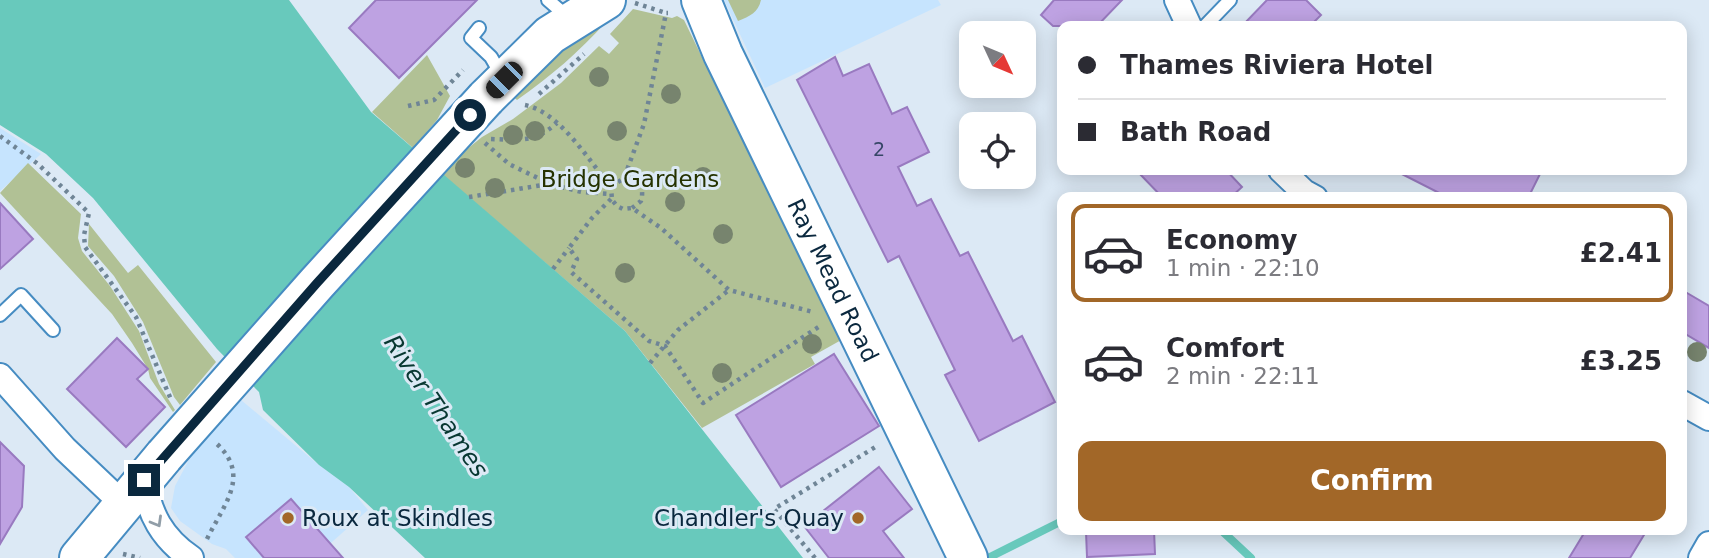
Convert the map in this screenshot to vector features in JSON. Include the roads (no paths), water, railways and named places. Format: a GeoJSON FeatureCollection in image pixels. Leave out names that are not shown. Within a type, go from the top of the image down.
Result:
{"type":"FeatureCollection","features":[{"type":"Feature","properties":{"kind":"main road"},"geometry":{"type":"LineString","coordinates":[[97,557],[144,480],[317,283],[494,88],[558,12],[606,0]]}},
{"type":"Feature","properties":{"kind":"main road","name":"Ray Mead Road"},"geometry":{"type":"LineString","coordinates":[[691,4],[723,54],[840,314],[906,432],[968,558]]}},
{"type":"Feature","properties":{"kind":"street"},"geometry":{"type":"LineString","coordinates":[[1177,0],[1187,21]]}},
{"type":"Feature","properties":{"kind":"street"},"geometry":{"type":"LineString","coordinates":[[1286,175],[1306,192]]}},
{"type":"Feature","properties":{"kind":"street"},"geometry":{"type":"LineString","coordinates":[[0,376],[65,449],[144,480],[146,498],[154,520],[169,540],[189,556]]}},
{"type":"Feature","properties":{"kind":"street"},"geometry":{"type":"LineString","coordinates":[[1687,406],[1709,418]]}},
{"type":"Feature","properties":{"kind":"street"},"geometry":{"type":"LineString","coordinates":[[1701,558],[1709,544]]}},
{"type":"Feature","properties":{"kind":"lane"},"geometry":{"type":"LineString","coordinates":[[1210,21],[1230,0]]}},
{"type":"Feature","properties":{"kind":"lane"},"geometry":{"type":"LineString","coordinates":[[479,29],[471,38],[491,57],[494,88]]}},
{"type":"Feature","properties":{"kind":"lane"},"geometry":{"type":"LineString","coordinates":[[0,316],[21,295],[53,330]]}},
{"type":"Feature","properties":{"kind":"water","name":"River Thames"},"geometry":{"type":"Polygon","coordinates":[[[0,0],[289,0],[371,112],[625,331],[803,558],[425,558],[349,487],[319,465],[263,410],[259,392],[217,349],[93,198],[46,154],[0,125],[0,0]]]}},
{"type":"Feature","properties":{"kind":"waterway"},"geometry":{"type":"LineString","coordinates":[[988,558],[1057,524]]}},
{"type":"Feature","properties":{"kind":"waterway"},"geometry":{"type":"LineString","coordinates":[[1226,535],[1251,558]]}},
{"type":"Feature","properties":{"kind":"place","name":"Roux at Skindles"},"geometry":{"type":"Point","coordinates":[288,518]}},
{"type":"Feature","properties":{"kind":"place","name":"Chandler's Quay"},"geometry":{"type":"Point","coordinates":[858,518]}},
{"type":"Feature","properties":{"kind":"park label","name":"Bridge Gardens"},"geometry":{"type":"Point","coordinates":[630,179]}}]}
